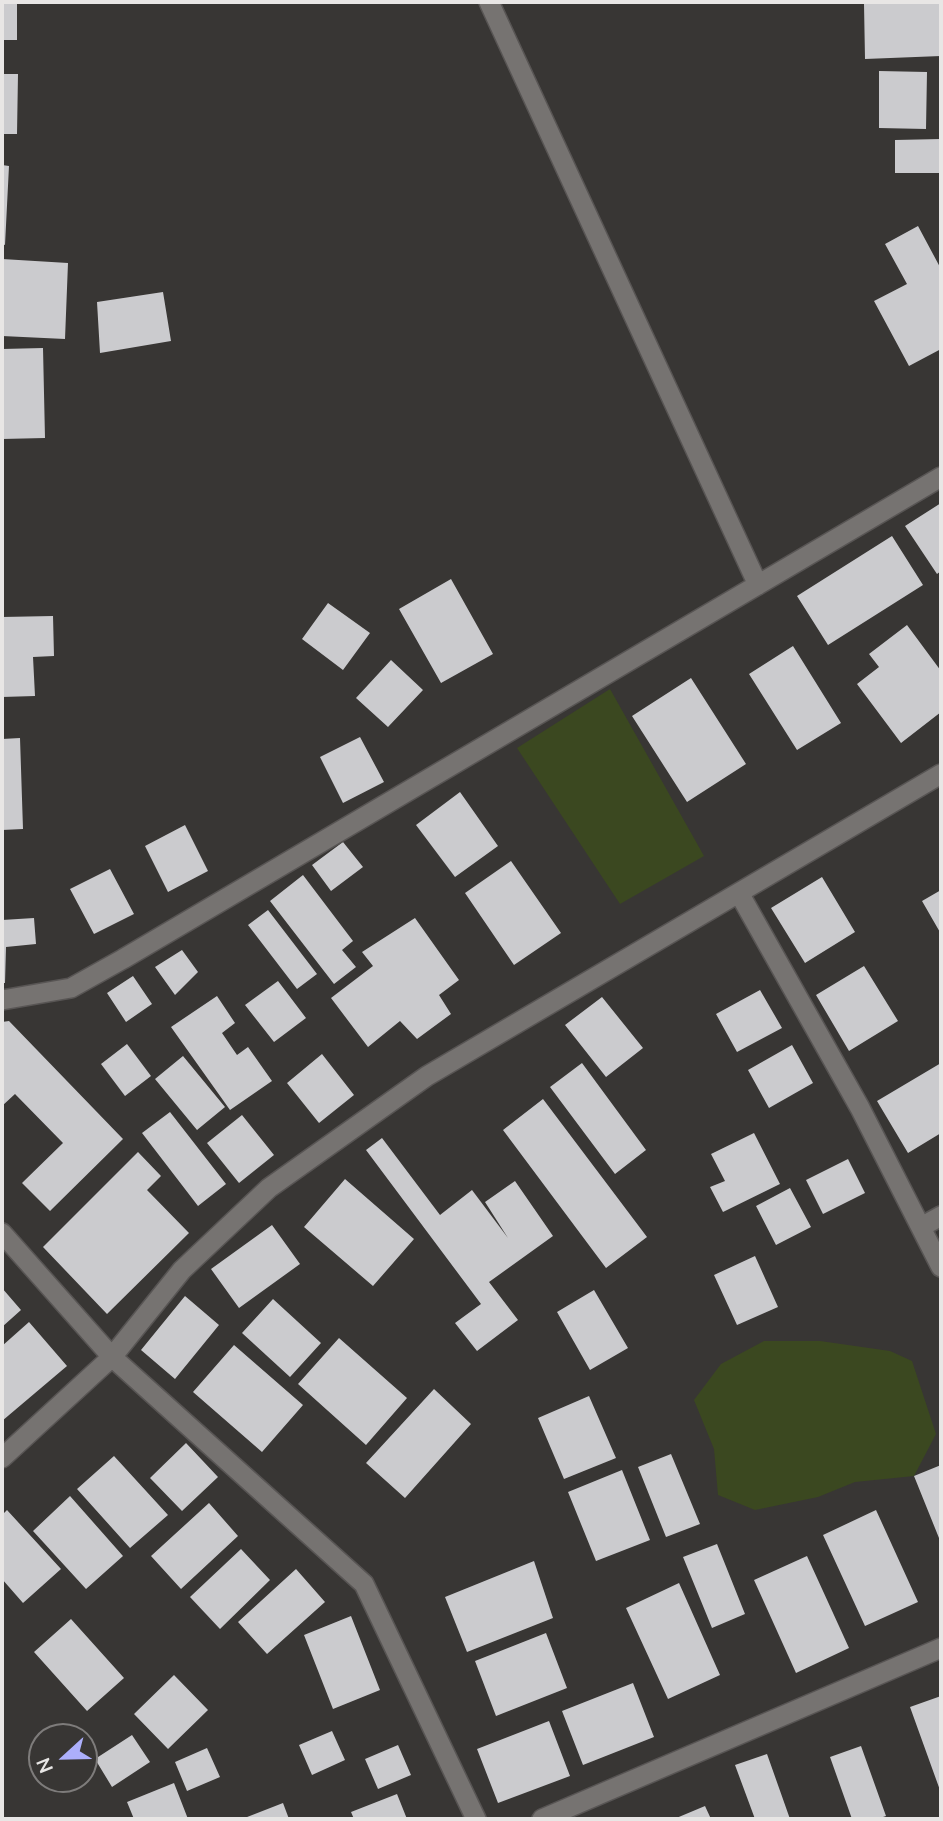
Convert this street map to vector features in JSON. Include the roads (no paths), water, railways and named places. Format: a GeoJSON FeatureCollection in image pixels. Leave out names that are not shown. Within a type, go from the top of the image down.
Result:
{"type":"FeatureCollection","features":[{"type":"Feature","properties":{"kind":"street"},"geometry":{"type":"LineString","coordinates":[[489,2],[758,585]]}},
{"type":"Feature","properties":{"kind":"street"},"geometry":{"type":"LineString","coordinates":[[2,1000],[71,988],[113,965],[941,477]]}},
{"type":"Feature","properties":{"kind":"street"},"geometry":{"type":"LineString","coordinates":[[2,1458],[112,1357],[182,1270],[269,1188],[427,1076],[941,774]]}},
{"type":"Feature","properties":{"kind":"street"},"geometry":{"type":"LineString","coordinates":[[738,894],[860,1108],[941,1267]]}},
{"type":"Feature","properties":{"kind":"street"},"geometry":{"type":"LineString","coordinates":[[920,1227],[941,1216]]}},
{"type":"Feature","properties":{"kind":"street"},"geometry":{"type":"LineString","coordinates":[[2,1233],[112,1357],[364,1584],[476,1819]]}},
{"type":"Feature","properties":{"kind":"street"},"geometry":{"type":"LineString","coordinates":[[542,1819],[941,1648]]}}]}
